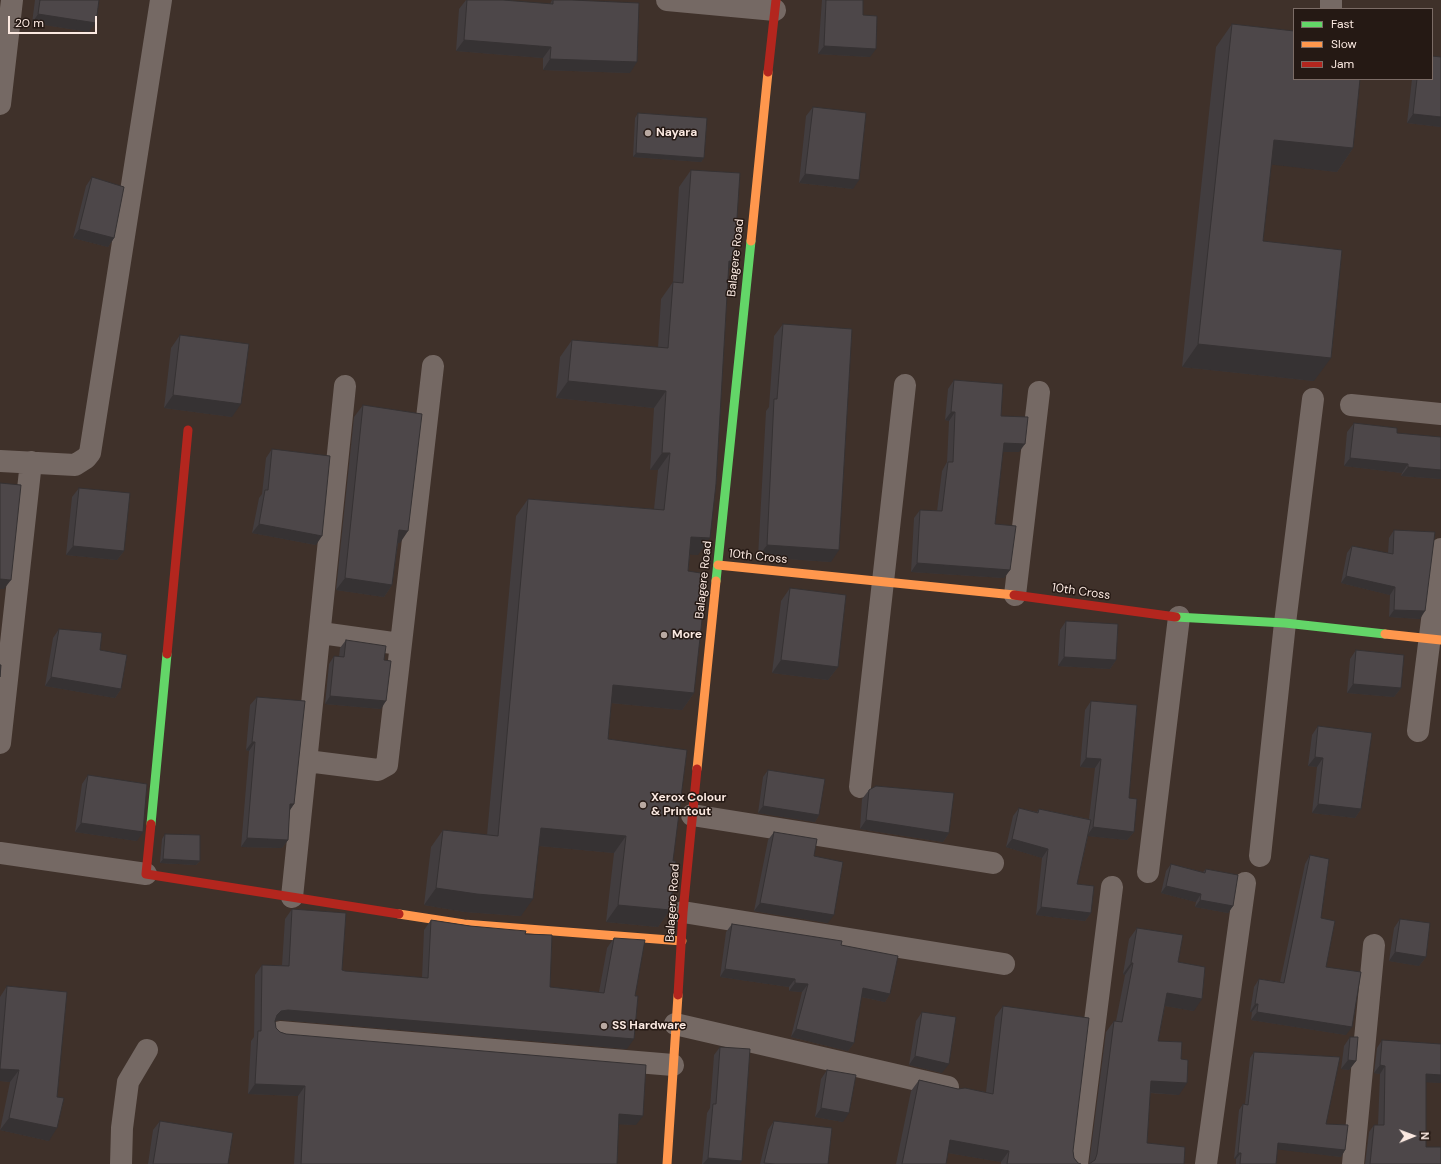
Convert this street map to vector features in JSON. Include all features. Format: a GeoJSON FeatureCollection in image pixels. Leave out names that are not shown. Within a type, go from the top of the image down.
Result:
{"type":"FeatureCollection","features":[{"type":"Feature","properties":{"kind":"street"},"geometry":{"type":"LineString","coordinates":[[0,461],[75,465],[86,458],[90,452],[161,0]]}},
{"type":"Feature","properties":{"kind":"street"},"geometry":{"type":"LineString","coordinates":[[667,0],[776,5]]}},
{"type":"Feature","properties":{"kind":"street","name":"Balagere Road"},"geometry":{"type":"LineString","coordinates":[[667,1164],[672,1065],[683,912],[692,815],[776,5]]}},
{"type":"Feature","properties":{"kind":"street"},"geometry":{"type":"LineString","coordinates":[[0,104],[7,9]]}},
{"type":"Feature","properties":{"kind":"street"},"geometry":{"type":"LineString","coordinates":[[306,762],[378,770],[387,765],[433,366]]}},
{"type":"Feature","properties":{"kind":"street"},"geometry":{"type":"LineString","coordinates":[[860,787],[905,385]]}},
{"type":"Feature","properties":{"kind":"street"},"geometry":{"type":"LineString","coordinates":[[292,897],[321,633],[345,386]]}},
{"type":"Feature","properties":{"kind":"street"},"geometry":{"type":"LineString","coordinates":[[1015,595],[1039,392]]}},
{"type":"Feature","properties":{"kind":"street"},"geometry":{"type":"LineString","coordinates":[[1260,856],[1285,623],[1313,399]]}},
{"type":"Feature","properties":{"kind":"street"},"geometry":{"type":"LineString","coordinates":[[1351,405],[1441,414]]}},
{"type":"Feature","properties":{"kind":"street"},"geometry":{"type":"LineString","coordinates":[[146,874],[188,430]]}},
{"type":"Feature","properties":{"kind":"street"},"geometry":{"type":"LineString","coordinates":[[0,743],[31,462]]}},
{"type":"Feature","properties":{"kind":"street"},"geometry":{"type":"LineString","coordinates":[[1418,731],[1435,640],[1441,549]]}},
{"type":"Feature","properties":{"kind":"street","name":"10th Cross"},"geometry":{"type":"LineString","coordinates":[[718,565],[1015,595],[1179,617],[1285,623],[1435,640]]}},
{"type":"Feature","properties":{"kind":"street"},"geometry":{"type":"LineString","coordinates":[[1148,872],[1179,617]]}},
{"type":"Feature","properties":{"kind":"street"},"geometry":{"type":"LineString","coordinates":[[321,633],[400,644]]}},
{"type":"Feature","properties":{"kind":"street"},"geometry":{"type":"LineString","coordinates":[[692,815],[993,863]]}},
{"type":"Feature","properties":{"kind":"street"},"geometry":{"type":"LineString","coordinates":[[0,853],[146,874],[464,924],[682,941]]}},
{"type":"Feature","properties":{"kind":"street"},"geometry":{"type":"LineString","coordinates":[[1206,1164],[1245,883]]}},
{"type":"Feature","properties":{"kind":"street"},"geometry":{"type":"LineString","coordinates":[[1077,1164],[1112,887]]}},
{"type":"Feature","properties":{"kind":"street"},"geometry":{"type":"LineString","coordinates":[[683,912],[1004,964]]}},
{"type":"Feature","properties":{"kind":"street"},"geometry":{"type":"LineString","coordinates":[[1353,1164],[1374,945]]}},
{"type":"Feature","properties":{"kind":"street"},"geometry":{"type":"LineString","coordinates":[[675,1024],[953,1088]]}},
{"type":"Feature","properties":{"kind":"street"},"geometry":{"type":"LineString","coordinates":[[280,1032],[672,1065]]}},
{"type":"Feature","properties":{"kind":"street"},"geometry":{"type":"LineString","coordinates":[[121,1164],[122,1128],[128,1082],[147,1050]]}},
{"type":"Feature","properties":{"kind":"building"},"geometry":{"type":"Polygon","coordinates":[[[40,0],[99,0],[96,23],[38,14],[40,0]]]}},
{"type":"Feature","properties":{"kind":"building"},"geometry":{"type":"Polygon","coordinates":[[[467,0],[503,0],[553,4],[553,0],[639,3],[637,62],[550,59],[551,47],[464,40],[467,0]]]}},
{"type":"Feature","properties":{"kind":"building"},"geometry":{"type":"Polygon","coordinates":[[[826,0],[863,0],[863,15],[877,16],[876,49],[824,46],[826,0]]]}},
{"type":"Feature","properties":{"kind":"building"},"geometry":{"type":"Polygon","coordinates":[[[1232,24],[1293,31],[1293,80],[1360,80],[1353,148],[1274,140],[1263,241],[1342,250],[1331,358],[1198,344],[1232,24]]]}},
{"type":"Feature","properties":{"kind":"building"},"geometry":{"type":"Polygon","coordinates":[[[1433,56],[1441,57],[1441,117],[1413,114],[1417,80],[1433,80],[1433,56]]]}},
{"type":"Feature","properties":{"kind":"building"},"geometry":{"type":"Polygon","coordinates":[[[813,107],[866,113],[859,180],[805,174],[813,107]]]}},
{"type":"Feature","properties":{"kind":"building"},"geometry":{"type":"Polygon","coordinates":[[[638,113],[707,118],[704,158],[636,153],[638,113]]]}},
{"type":"Feature","properties":{"kind":"building"},"geometry":{"type":"Polygon","coordinates":[[[691,170],[740,173],[734,262],[729,261],[716,484],[710,538],[691,537],[688,571],[707,574],[694,693],[613,685],[608,739],[687,750],[673,861],[676,861],[670,910],[618,905],[626,836],[541,828],[533,899],[477,894],[436,888],[443,830],[498,836],[528,499],[664,510],[670,453],[662,453],[666,391],[568,381],[572,340],[668,348],[673,282],[683,283],[691,170]]]}},
{"type":"Feature","properties":{"kind":"building"},"geometry":{"type":"Polygon","coordinates":[[[92,177],[124,187],[114,238],[79,229],[92,177]]]}},
{"type":"Feature","properties":{"kind":"building"},"geometry":{"type":"Polygon","coordinates":[[[783,324],[852,329],[839,550],[767,545],[774,399],[777,399],[783,324]]]}},
{"type":"Feature","properties":{"kind":"building"},"geometry":{"type":"Polygon","coordinates":[[[180,335],[249,344],[241,404],[173,395],[180,335]]]}},
{"type":"Feature","properties":{"kind":"building"},"geometry":{"type":"Polygon","coordinates":[[[954,380],[1003,384],[1001,416],[1028,417],[1025,444],[1004,443],[995,524],[1016,526],[1010,570],[917,563],[920,510],[942,511],[948,462],[953,462],[955,412],[951,412],[954,380]]]}},
{"type":"Feature","properties":{"kind":"building"},"geometry":{"type":"Polygon","coordinates":[[[363,405],[422,414],[408,531],[399,530],[392,585],[345,578],[363,405]]]}},
{"type":"Feature","properties":{"kind":"building"},"geometry":{"type":"Polygon","coordinates":[[[1354,423],[1397,428],[1397,433],[1441,437],[1441,470],[1408,467],[1408,464],[1350,458],[1354,423]]]}},
{"type":"Feature","properties":{"kind":"building"},"geometry":{"type":"Polygon","coordinates":[[[272,449],[330,456],[322,536],[259,524],[265,490],[268,490],[272,449]]]}},
{"type":"Feature","properties":{"kind":"building"},"geometry":{"type":"Polygon","coordinates":[[[0,483],[21,485],[11,580],[0,579],[0,483]]]}},
{"type":"Feature","properties":{"kind":"building"},"geometry":{"type":"Polygon","coordinates":[[[79,488],[130,493],[124,551],[73,546],[79,488]]]}},
{"type":"Feature","properties":{"kind":"building"},"geometry":{"type":"Polygon","coordinates":[[[1394,530],[1435,532],[1425,611],[1394,610],[1395,587],[1346,576],[1352,546],[1393,554],[1394,530]]]}},
{"type":"Feature","properties":{"kind":"building"},"geometry":{"type":"Polygon","coordinates":[[[790,588],[846,595],[838,667],[781,660],[790,588]]]}},
{"type":"Feature","properties":{"kind":"building"},"geometry":{"type":"Polygon","coordinates":[[[1066,621],[1118,624],[1116,660],[1064,657],[1066,621]]]}},
{"type":"Feature","properties":{"kind":"building"},"geometry":{"type":"Polygon","coordinates":[[[59,629],[102,633],[100,650],[127,655],[121,689],[51,677],[59,629]]]}},
{"type":"Feature","properties":{"kind":"building"},"geometry":{"type":"Polygon","coordinates":[[[346,640],[386,646],[384,660],[391,661],[386,701],[330,696],[334,656],[344,657],[346,640]]]}},
{"type":"Feature","properties":{"kind":"building"},"geometry":{"type":"Polygon","coordinates":[[[1356,650],[1404,655],[1401,688],[1353,684],[1356,650]]]}},
{"type":"Feature","properties":{"kind":"building"},"geometry":{"type":"Polygon","coordinates":[[[257,697],[305,701],[294,804],[290,804],[288,840],[247,838],[255,742],[252,742],[257,697]]]}},
{"type":"Feature","properties":{"kind":"building"},"geometry":{"type":"Polygon","coordinates":[[[1091,701],[1137,705],[1129,798],[1137,799],[1134,832],[1093,827],[1101,759],[1086,758],[1091,701]]]}},
{"type":"Feature","properties":{"kind":"building"},"geometry":{"type":"Polygon","coordinates":[[[1318,726],[1372,733],[1361,809],[1318,804],[1323,758],[1315,757],[1318,726]]]}},
{"type":"Feature","properties":{"kind":"building"},"geometry":{"type":"Polygon","coordinates":[[[768,770],[825,779],[819,815],[763,806],[768,770]]]}},
{"type":"Feature","properties":{"kind":"building"},"geometry":{"type":"Polygon","coordinates":[[[88,775],[147,784],[143,832],[81,823],[88,775]]]}},
{"type":"Feature","properties":{"kind":"building"},"geometry":{"type":"Polygon","coordinates":[[[876,786],[954,793],[949,833],[866,820],[869,790],[876,786]]]}},
{"type":"Feature","properties":{"kind":"building"},"geometry":{"type":"Polygon","coordinates":[[[1019,808],[1038,813],[1039,809],[1091,820],[1077,884],[1094,886],[1091,913],[1041,907],[1048,849],[1012,839],[1019,808]]]}},
{"type":"Feature","properties":{"kind":"building"},"geometry":{"type":"Polygon","coordinates":[[[774,832],[817,839],[814,856],[843,862],[834,915],[760,903],[774,832]]]}},
{"type":"Feature","properties":{"kind":"building"},"geometry":{"type":"Polygon","coordinates":[[[165,834],[200,835],[200,861],[163,859],[165,834]]]}},
{"type":"Feature","properties":{"kind":"building"},"geometry":{"type":"Polygon","coordinates":[[[1310,855],[1329,859],[1321,918],[1335,921],[1326,967],[1361,972],[1352,1027],[1257,1012],[1258,1004],[1255,1004],[1259,979],[1284,983],[1310,855]]]}},
{"type":"Feature","properties":{"kind":"building"},"geometry":{"type":"Polygon","coordinates":[[[1171,864],[1205,873],[1206,869],[1238,875],[1233,906],[1200,900],[1201,894],[1166,886],[1171,864]]]}},
{"type":"Feature","properties":{"kind":"building"},"geometry":{"type":"Polygon","coordinates":[[[292,909],[346,913],[342,970],[345,971],[428,978],[431,920],[470,926],[526,931],[525,934],[552,935],[550,987],[604,993],[614,938],[645,940],[635,996],[638,996],[634,1039],[288,1010],[281,1011],[277,1015],[275,1021],[276,1028],[280,1032],[286,1034],[646,1065],[643,1116],[619,1114],[617,1164],[301,1164],[305,1086],[255,1084],[258,1031],[261,1031],[262,965],[289,966],[292,909]]]}},
{"type":"Feature","properties":{"kind":"building"},"geometry":{"type":"Polygon","coordinates":[[[1400,919],[1430,923],[1426,957],[1395,952],[1400,919]]]}},
{"type":"Feature","properties":{"kind":"building"},"geometry":{"type":"Polygon","coordinates":[[[732,924],[842,941],[841,945],[898,956],[890,994],[863,988],[854,1043],[796,1029],[808,984],[795,983],[795,979],[725,969],[732,924]]]}},
{"type":"Feature","properties":{"kind":"building"},"geometry":{"type":"Polygon","coordinates":[[[1137,928],[1183,935],[1178,962],[1205,967],[1202,999],[1167,993],[1158,1041],[1182,1042],[1181,1059],[1188,1060],[1187,1083],[1151,1081],[1147,1143],[1185,1147],[1184,1164],[1089,1164],[1095,1160],[1097,1154],[1114,1021],[1122,1022],[1133,963],[1131,963],[1137,928]]]}},
{"type":"Feature","properties":{"kind":"building"},"geometry":{"type":"Polygon","coordinates":[[[7,986],[67,992],[57,1097],[64,1098],[57,1128],[9,1118],[19,1070],[0,1069],[7,986]]]}},
{"type":"Feature","properties":{"kind":"building"},"geometry":{"type":"Polygon","coordinates":[[[1003,1006],[1089,1018],[1073,1151],[1074,1158],[1081,1164],[1007,1164],[1009,1151],[950,1140],[946,1164],[902,1164],[919,1080],[958,1089],[965,1088],[993,1094],[1003,1006]]]}},
{"type":"Feature","properties":{"kind":"building"},"geometry":{"type":"Polygon","coordinates":[[[922,1012],[956,1017],[949,1064],[915,1056],[922,1012]]]}},
{"type":"Feature","properties":{"kind":"building"},"geometry":{"type":"Polygon","coordinates":[[[1350,1037],[1358,1037],[1356,1061],[1348,1060],[1350,1037]]]}},
{"type":"Feature","properties":{"kind":"building"},"geometry":{"type":"Polygon","coordinates":[[[1382,1040],[1441,1044],[1441,1075],[1426,1074],[1426,1147],[1441,1147],[1441,1164],[1370,1164],[1374,1125],[1384,1125],[1385,1066],[1380,1065],[1382,1040]]]}},
{"type":"Feature","properties":{"kind":"building"},"geometry":{"type":"Polygon","coordinates":[[[720,1047],[750,1049],[742,1161],[708,1158],[713,1104],[716,1104],[720,1047]]]}},
{"type":"Feature","properties":{"kind":"building"},"geometry":{"type":"Polygon","coordinates":[[[1254,1052],[1340,1057],[1326,1124],[1348,1125],[1345,1150],[1278,1143],[1276,1164],[1240,1164],[1241,1153],[1238,1153],[1243,1104],[1248,1105],[1254,1052]]]}},
{"type":"Feature","properties":{"kind":"building"},"geometry":{"type":"Polygon","coordinates":[[[827,1070],[856,1075],[849,1113],[821,1108],[827,1070]]]}},
{"type":"Feature","properties":{"kind":"building"},"geometry":{"type":"Polygon","coordinates":[[[160,1121],[233,1133],[228,1164],[153,1164],[160,1121]]]}},
{"type":"Feature","properties":{"kind":"building"},"geometry":{"type":"Polygon","coordinates":[[[774,1121],[832,1128],[828,1164],[764,1163],[774,1121]]]}},
{"type":"Feature","properties":{"kind":"traffic: fast"},"geometry":{"type":"LineString","coordinates":[[716,581],[751,241]]}},
{"type":"Feature","properties":{"kind":"traffic: fast"},"geometry":{"type":"LineString","coordinates":[[1176,617],[1285,623],[1385,634]]}},
{"type":"Feature","properties":{"kind":"traffic: fast"},"geometry":{"type":"LineString","coordinates":[[151,824],[167,654]]}},
{"type":"Feature","properties":{"kind":"traffic: slow"},"geometry":{"type":"LineString","coordinates":[[751,241],[768,72]]}},
{"type":"Feature","properties":{"kind":"traffic: slow"},"geometry":{"type":"LineString","coordinates":[[718,565],[1014,595]]}},
{"type":"Feature","properties":{"kind":"traffic: slow"},"geometry":{"type":"LineString","coordinates":[[697,769],[716,581]]}},
{"type":"Feature","properties":{"kind":"traffic: slow"},"geometry":{"type":"LineString","coordinates":[[1385,634],[1441,640]]}},
{"type":"Feature","properties":{"kind":"traffic: slow"},"geometry":{"type":"LineString","coordinates":[[399,914],[464,924],[682,941]]}},
{"type":"Feature","properties":{"kind":"traffic: slow"},"geometry":{"type":"LineString","coordinates":[[667,1164],[678,995]]}},
{"type":"Feature","properties":{"kind":"traffic: jam"},"geometry":{"type":"LineString","coordinates":[[768,72],[776,0]]}},
{"type":"Feature","properties":{"kind":"traffic: jam"},"geometry":{"type":"LineString","coordinates":[[167,654],[188,430]]}},
{"type":"Feature","properties":{"kind":"traffic: jam"},"geometry":{"type":"LineString","coordinates":[[1014,595],[1176,617]]}},
{"type":"Feature","properties":{"kind":"traffic: jam"},"geometry":{"type":"LineString","coordinates":[[678,995],[683,912],[697,769]]}},
{"type":"Feature","properties":{"kind":"traffic: jam"},"geometry":{"type":"LineString","coordinates":[[151,824],[146,874],[399,914]]}},
{"type":"Feature","properties":{"kind":"place","name":"Nayara"},"geometry":{"type":"Point","coordinates":[648,133]}},
{"type":"Feature","properties":{"kind":"place","name":"More"},"geometry":{"type":"Point","coordinates":[664,635]}},
{"type":"Feature","properties":{"kind":"place","name":"Xerox Colour & Printout"},"geometry":{"type":"Point","coordinates":[643,805]}},
{"type":"Feature","properties":{"kind":"place","name":"SS Hardware"},"geometry":{"type":"Point","coordinates":[604,1026]}}]}
